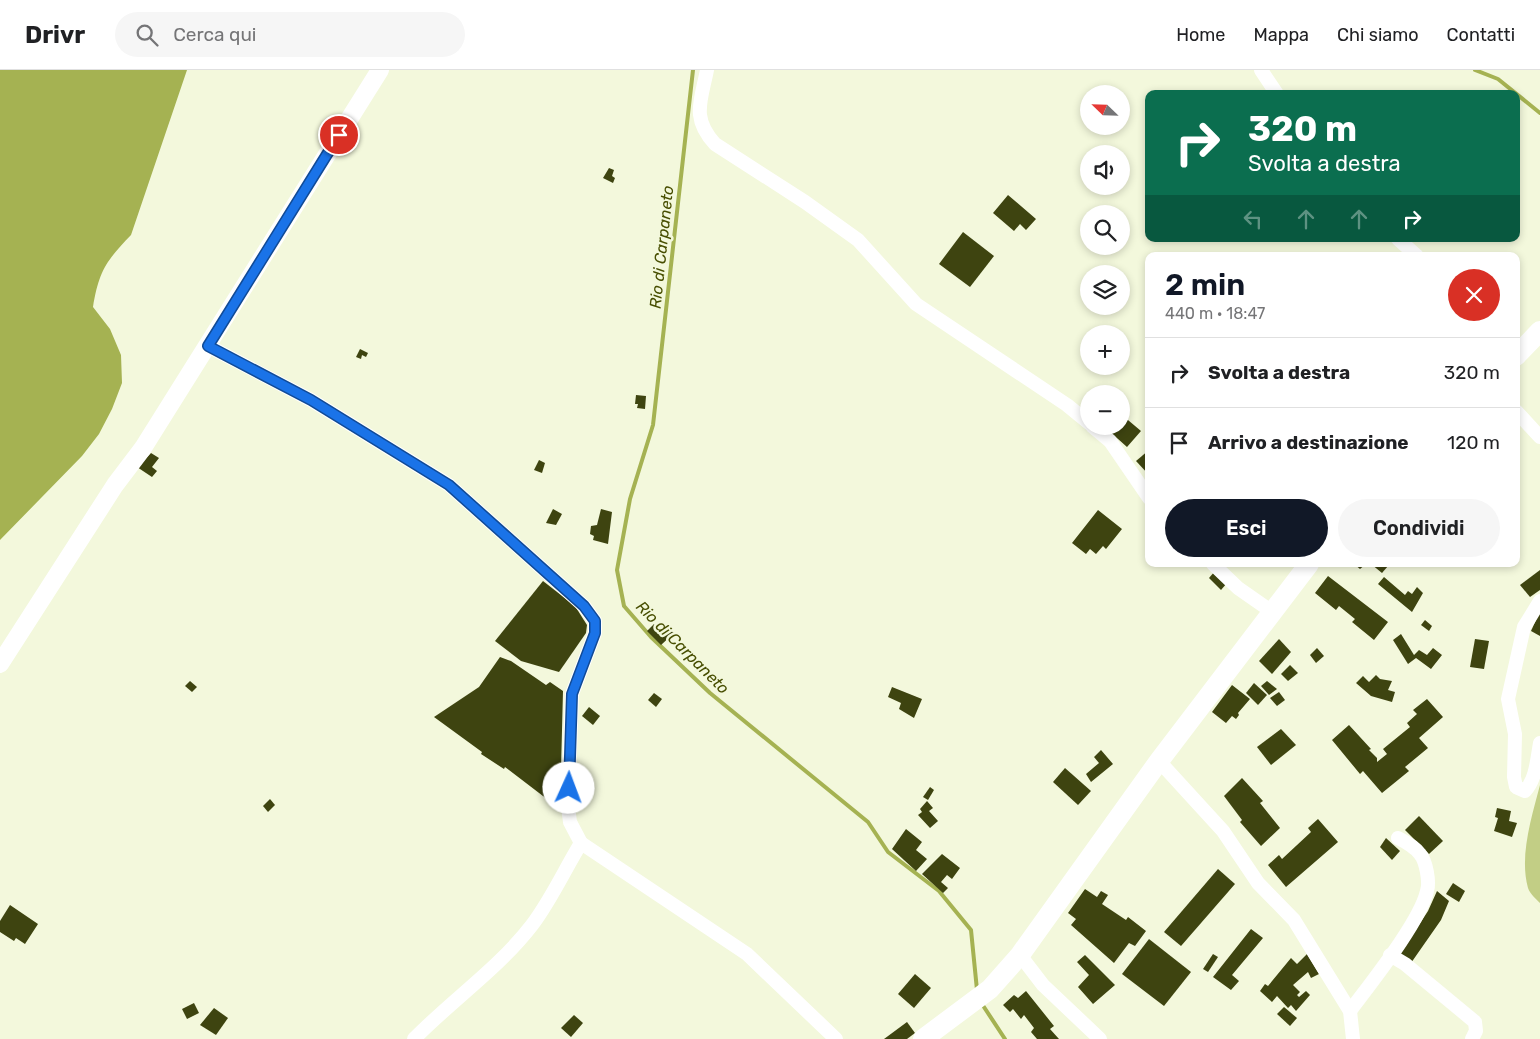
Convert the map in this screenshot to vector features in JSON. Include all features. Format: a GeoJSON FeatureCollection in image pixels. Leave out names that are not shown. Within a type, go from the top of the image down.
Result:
{"type":"FeatureCollection","features":[{"type":"Feature","properties":{"kind":"main road"},"geometry":{"type":"LineString","coordinates":[[1520,350],[1540,331]]}},
{"type":"Feature","properties":{"kind":"main road"},"geometry":{"type":"LineString","coordinates":[[923,1039],[990,988],[1020,955],[1159,761],[1271,611],[1307,567]]}},
{"type":"Feature","properties":{"kind":"street"},"geometry":{"type":"LineString","coordinates":[[0,664],[208,346],[380,70]]}},
{"type":"Feature","properties":{"kind":"street"},"geometry":{"type":"LineString","coordinates":[[707,70],[699,114],[704,132],[715,144],[805,202],[858,240],[916,304],[1080,416]]}},
{"type":"Feature","properties":{"kind":"street"},"geometry":{"type":"LineString","coordinates":[[1261,70],[1274,90]]}},
{"type":"Feature","properties":{"kind":"street"},"geometry":{"type":"LineString","coordinates":[[1401,242],[1413,252]]}},
{"type":"Feature","properties":{"kind":"street"},"geometry":{"type":"LineString","coordinates":[[208,346],[311,400],[449,485],[584,606],[595,621],[595,633],[572,694],[568,807],[570,822],[581,843],[747,954],[836,1039]]}},
{"type":"Feature","properties":{"kind":"street"},"geometry":{"type":"LineString","coordinates":[[1520,415],[1540,437]]}},
{"type":"Feature","properties":{"kind":"street"},"geometry":{"type":"LineString","coordinates":[[1103,435],[1110,441],[1145,492]]}},
{"type":"Feature","properties":{"kind":"street"},"geometry":{"type":"LineString","coordinates":[[1216,567],[1238,588],[1271,611]]}},
{"type":"Feature","properties":{"kind":"street"},"geometry":{"type":"LineString","coordinates":[[1540,601],[1524,627],[1508,699],[1515,734],[1514,777],[1516,788],[1525,792],[1535,771],[1540,743]]}},
{"type":"Feature","properties":{"kind":"street"},"geometry":{"type":"LineString","coordinates":[[1159,761],[1223,831],[1258,883],[1294,920],[1350,1011],[1352,1039]]}},
{"type":"Feature","properties":{"kind":"street"},"geometry":{"type":"LineString","coordinates":[[1350,1011],[1421,907],[1428,890],[1428,882],[1421,855],[1398,838]]}},
{"type":"Feature","properties":{"kind":"street"},"geometry":{"type":"LineString","coordinates":[[414,1039],[440,1012],[512,948],[533,924],[581,843]]}},
{"type":"Feature","properties":{"kind":"street"},"geometry":{"type":"LineString","coordinates":[[1390,954],[1406,964],[1474,1022],[1476,1031],[1472,1039]]}},
{"type":"Feature","properties":{"kind":"street"},"geometry":{"type":"LineString","coordinates":[[1020,955],[1043,985],[1100,1039]]}},
{"type":"Feature","properties":{"kind":"shaded area"},"geometry":{"type":"Polygon","coordinates":[[[0,70],[187,70],[131,235],[115,252],[105,267],[95,295],[93,307],[110,329],[121,355],[122,383],[112,409],[99,434],[82,456],[0,540],[0,70]]]}},
{"type":"Feature","properties":{"kind":"shaded area"},"geometry":{"type":"Polygon","coordinates":[[[1540,785],[1540,903],[1528,888],[1525,863],[1533,810],[1540,785]]]}},
{"type":"Feature","properties":{"kind":"building"},"geometry":{"type":"Polygon","coordinates":[[[609,168],[614,170],[612,176],[615,178],[613,183],[603,178],[609,168]]]}},
{"type":"Feature","properties":{"kind":"building"},"geometry":{"type":"Polygon","coordinates":[[[1008,195],[1036,219],[1026,230],[1020,224],[1014,231],[993,213],[1008,195]]]}},
{"type":"Feature","properties":{"kind":"building"},"geometry":{"type":"Polygon","coordinates":[[[963,232],[994,256],[970,287],[939,264],[963,232]]]}},
{"type":"Feature","properties":{"kind":"building"},"geometry":{"type":"Polygon","coordinates":[[[360,349],[368,353],[366,357],[362,355],[361,359],[356,357],[360,349]]]}},
{"type":"Feature","properties":{"kind":"building"},"geometry":{"type":"Polygon","coordinates":[[[636,395],[646,396],[645,409],[637,408],[638,404],[635,404],[636,395]]]}},
{"type":"Feature","properties":{"kind":"building"},"geometry":{"type":"Polygon","coordinates":[[[1130,422],[1141,431],[1127,447],[1114,435],[1130,435],[1130,422]]]}},
{"type":"Feature","properties":{"kind":"building"},"geometry":{"type":"Polygon","coordinates":[[[151,453],[159,458],[152,467],[157,471],[152,477],[137,467],[151,453]]]}},
{"type":"Feature","properties":{"kind":"building"},"geometry":{"type":"Polygon","coordinates":[[[1145,453],[1145,471],[1136,461],[1145,453]]]}},
{"type":"Feature","properties":{"kind":"building"},"geometry":{"type":"Polygon","coordinates":[[[539,460],[545,463],[542,473],[534,470],[539,460]]]}},
{"type":"Feature","properties":{"kind":"building"},"geometry":{"type":"Polygon","coordinates":[[[553,509],[562,514],[556,525],[546,523],[553,509]]]}},
{"type":"Feature","properties":{"kind":"building"},"geometry":{"type":"Polygon","coordinates":[[[601,509],[612,512],[608,544],[593,540],[594,536],[590,534],[591,526],[597,525],[601,509]]]}},
{"type":"Feature","properties":{"kind":"building"},"geometry":{"type":"Polygon","coordinates":[[[1098,510],[1122,529],[1106,549],[1103,546],[1096,554],[1090,549],[1086,554],[1072,543],[1098,510]]]}},
{"type":"Feature","properties":{"kind":"building"},"geometry":{"type":"Polygon","coordinates":[[[1375,567],[1387,567],[1382,573],[1375,567]]]}},
{"type":"Feature","properties":{"kind":"building"},"geometry":{"type":"Polygon","coordinates":[[[1540,570],[1540,590],[1530,597],[1520,585],[1540,570]]]}},
{"type":"Feature","properties":{"kind":"building"},"geometry":{"type":"Polygon","coordinates":[[[1215,571],[1227,583],[1221,590],[1209,578],[1215,571]]]}},
{"type":"Feature","properties":{"kind":"building"},"geometry":{"type":"Polygon","coordinates":[[[1328,576],[1388,622],[1374,640],[1352,622],[1355,619],[1339,606],[1336,610],[1315,593],[1328,576]]]}},
{"type":"Feature","properties":{"kind":"building"},"geometry":{"type":"Polygon","coordinates":[[[1384,577],[1405,595],[1408,591],[1412,594],[1417,587],[1423,593],[1412,612],[1378,584],[1384,577]]]}},
{"type":"Feature","properties":{"kind":"building"},"geometry":{"type":"Polygon","coordinates":[[[543,581],[575,606],[587,625],[586,633],[559,672],[521,661],[495,641],[543,581]]]}},
{"type":"Feature","properties":{"kind":"building"},"geometry":{"type":"Polygon","coordinates":[[[1540,611],[1540,636],[1531,631],[1540,611]]]}},
{"type":"Feature","properties":{"kind":"building"},"geometry":{"type":"Polygon","coordinates":[[[1425,620],[1432,626],[1429,631],[1421,625],[1425,620]]]}},
{"type":"Feature","properties":{"kind":"building"},"geometry":{"type":"Polygon","coordinates":[[[654,624],[658,629],[662,624],[674,633],[661,645],[647,631],[654,624]]]}},
{"type":"Feature","properties":{"kind":"building"},"geometry":{"type":"Polygon","coordinates":[[[1401,634],[1414,655],[1419,650],[1427,655],[1433,648],[1442,655],[1431,669],[1416,658],[1408,664],[1393,640],[1401,634]]]}},
{"type":"Feature","properties":{"kind":"building"},"geometry":{"type":"Polygon","coordinates":[[[1279,639],[1291,652],[1272,674],[1259,661],[1279,639]]]}},
{"type":"Feature","properties":{"kind":"building"},"geometry":{"type":"Polygon","coordinates":[[[1475,639],[1489,641],[1484,669],[1470,667],[1475,639]]]}},
{"type":"Feature","properties":{"kind":"building"},"geometry":{"type":"Polygon","coordinates":[[[1317,648],[1324,656],[1316,663],[1310,655],[1317,648]]]}},
{"type":"Feature","properties":{"kind":"building"},"geometry":{"type":"Polygon","coordinates":[[[500,657],[511,661],[546,685],[550,682],[563,691],[560,809],[505,767],[504,769],[481,754],[482,752],[434,717],[479,687],[500,657]]]}},
{"type":"Feature","properties":{"kind":"building"},"geometry":{"type":"Polygon","coordinates":[[[1290,665],[1298,673],[1288,681],[1281,674],[1290,665]]]}},
{"type":"Feature","properties":{"kind":"building"},"geometry":{"type":"Polygon","coordinates":[[[1376,675],[1380,679],[1392,681],[1388,690],[1395,692],[1392,702],[1371,696],[1356,683],[1363,676],[1369,682],[1376,675]]]}},
{"type":"Feature","properties":{"kind":"building"},"geometry":{"type":"Polygon","coordinates":[[[190,681],[197,687],[192,692],[185,686],[190,681]]]}},
{"type":"Feature","properties":{"kind":"building"},"geometry":{"type":"Polygon","coordinates":[[[1267,681],[1277,689],[1269,695],[1261,686],[1267,681]]]}},
{"type":"Feature","properties":{"kind":"building"},"geometry":{"type":"Polygon","coordinates":[[[1254,683],[1267,695],[1258,705],[1246,693],[1254,683]]]}},
{"type":"Feature","properties":{"kind":"building"},"geometry":{"type":"Polygon","coordinates":[[[1232,685],[1250,699],[1238,713],[1239,715],[1236,719],[1232,716],[1226,723],[1212,712],[1232,685]]]}},
{"type":"Feature","properties":{"kind":"building"},"geometry":{"type":"Polygon","coordinates":[[[892,687],[922,699],[914,718],[899,709],[901,703],[888,697],[892,687]]]}},
{"type":"Feature","properties":{"kind":"building"},"geometry":{"type":"Polygon","coordinates":[[[1279,692],[1285,700],[1277,706],[1270,698],[1279,692]]]}},
{"type":"Feature","properties":{"kind":"building"},"geometry":{"type":"Polygon","coordinates":[[[654,693],[662,699],[656,707],[648,700],[654,693]]]}},
{"type":"Feature","properties":{"kind":"building"},"geometry":{"type":"Polygon","coordinates":[[[1427,699],[1443,717],[1419,738],[1428,748],[1405,767],[1409,771],[1382,793],[1363,771],[1360,774],[1332,740],[1349,725],[1371,749],[1369,750],[1377,758],[1377,762],[1387,754],[1383,749],[1410,727],[1407,723],[1417,714],[1413,710],[1427,699]]]}},
{"type":"Feature","properties":{"kind":"building"},"geometry":{"type":"Polygon","coordinates":[[[589,707],[600,716],[593,725],[582,716],[589,707]]]}},
{"type":"Feature","properties":{"kind":"building"},"geometry":{"type":"Polygon","coordinates":[[[1281,729],[1296,745],[1271,765],[1257,747],[1281,729]]]}},
{"type":"Feature","properties":{"kind":"building"},"geometry":{"type":"Polygon","coordinates":[[[1101,750],[1113,764],[1091,782],[1086,774],[1099,763],[1094,757],[1101,750]]]}},
{"type":"Feature","properties":{"kind":"building"},"geometry":{"type":"Polygon","coordinates":[[[1065,768],[1091,791],[1078,805],[1053,782],[1065,768]]]}},
{"type":"Feature","properties":{"kind":"building"},"geometry":{"type":"Polygon","coordinates":[[[1242,778],[1263,801],[1260,803],[1280,828],[1261,846],[1240,822],[1242,820],[1224,796],[1242,778]]]}},
{"type":"Feature","properties":{"kind":"building"},"geometry":{"type":"Polygon","coordinates":[[[930,787],[934,790],[928,800],[923,797],[930,787]]]}},
{"type":"Feature","properties":{"kind":"building"},"geometry":{"type":"Polygon","coordinates":[[[270,799],[275,805],[268,812],[263,806],[270,799]]]}},
{"type":"Feature","properties":{"kind":"building"},"geometry":{"type":"Polygon","coordinates":[[[927,801],[933,808],[929,811],[938,821],[930,828],[918,815],[922,812],[920,809],[927,801]]]}},
{"type":"Feature","properties":{"kind":"building"},"geometry":{"type":"Polygon","coordinates":[[[1497,808],[1511,811],[1509,821],[1517,823],[1512,837],[1494,831],[1498,818],[1495,817],[1497,808]]]}},
{"type":"Feature","properties":{"kind":"building"},"geometry":{"type":"Polygon","coordinates":[[[1419,816],[1443,841],[1429,854],[1405,830],[1419,816]]]}},
{"type":"Feature","properties":{"kind":"building"},"geometry":{"type":"Polygon","coordinates":[[[1318,819],[1338,842],[1286,887],[1268,865],[1279,855],[1282,859],[1311,832],[1308,828],[1318,819]]]}},
{"type":"Feature","properties":{"kind":"building"},"geometry":{"type":"Polygon","coordinates":[[[906,829],[922,842],[916,850],[927,859],[916,871],[892,849],[906,829]]]}},
{"type":"Feature","properties":{"kind":"building"},"geometry":{"type":"Polygon","coordinates":[[[1386,838],[1400,851],[1392,860],[1380,847],[1386,838]]]}},
{"type":"Feature","properties":{"kind":"building"},"geometry":{"type":"Polygon","coordinates":[[[942,854],[960,868],[952,879],[947,875],[941,882],[948,888],[943,893],[922,874],[942,854]]]}},
{"type":"Feature","properties":{"kind":"building"},"geometry":{"type":"Polygon","coordinates":[[[1218,869],[1235,884],[1181,946],[1164,932],[1218,869]]]}},
{"type":"Feature","properties":{"kind":"building"},"geometry":{"type":"Polygon","coordinates":[[[1453,883],[1465,891],[1459,902],[1446,894],[1453,883]]]}},
{"type":"Feature","properties":{"kind":"building"},"geometry":{"type":"Polygon","coordinates":[[[1085,889],[1097,897],[1101,891],[1108,895],[1102,904],[1126,920],[1128,917],[1146,931],[1135,946],[1129,943],[1114,963],[1071,925],[1076,919],[1068,913],[1085,889]]]}},
{"type":"Feature","properties":{"kind":"building"},"geometry":{"type":"Polygon","coordinates":[[[1437,891],[1449,901],[1441,920],[1411,963],[1400,954],[1428,911],[1437,891]]]}},
{"type":"Feature","properties":{"kind":"building"},"geometry":{"type":"Polygon","coordinates":[[[10,905],[38,924],[25,944],[16,938],[14,941],[0,932],[0,921],[10,905]]]}},
{"type":"Feature","properties":{"kind":"building"},"geometry":{"type":"Polygon","coordinates":[[[1251,929],[1263,938],[1232,975],[1239,981],[1231,990],[1213,977],[1251,929]]]}},
{"type":"Feature","properties":{"kind":"building"},"geometry":{"type":"Polygon","coordinates":[[[1149,939],[1191,972],[1164,1006],[1122,974],[1149,939]]]}},
{"type":"Feature","properties":{"kind":"building"},"geometry":{"type":"Polygon","coordinates":[[[1213,954],[1218,957],[1208,972],[1203,969],[1213,954]]]}},
{"type":"Feature","properties":{"kind":"building"},"geometry":{"type":"Polygon","coordinates":[[[1307,954],[1319,974],[1311,978],[1308,972],[1293,985],[1300,992],[1297,995],[1299,997],[1306,991],[1310,995],[1296,1011],[1291,1005],[1288,1008],[1277,996],[1272,1002],[1260,991],[1265,984],[1268,986],[1291,958],[1297,964],[1307,954]]]}},
{"type":"Feature","properties":{"kind":"building"},"geometry":{"type":"Polygon","coordinates":[[[1085,955],[1115,985],[1093,1004],[1078,987],[1089,975],[1077,962],[1085,955]]]}},
{"type":"Feature","properties":{"kind":"building"},"geometry":{"type":"Polygon","coordinates":[[[915,974],[931,988],[914,1008],[898,994],[915,974]]]}},
{"type":"Feature","properties":{"kind":"building"},"geometry":{"type":"Polygon","coordinates":[[[1026,991],[1054,1026],[1050,1029],[1059,1039],[1037,1039],[1031,1032],[1034,1028],[1024,1015],[1021,1019],[1013,1009],[1010,1012],[1003,1005],[1014,995],[1018,998],[1026,991]]]}},
{"type":"Feature","properties":{"kind":"building"},"geometry":{"type":"Polygon","coordinates":[[[194,1003],[199,1013],[187,1019],[182,1009],[194,1003]]]}},
{"type":"Feature","properties":{"kind":"building"},"geometry":{"type":"Polygon","coordinates":[[[1284,1007],[1297,1018],[1290,1026],[1277,1014],[1284,1007]]]}},
{"type":"Feature","properties":{"kind":"building"},"geometry":{"type":"Polygon","coordinates":[[[214,1008],[228,1018],[216,1035],[200,1025],[214,1008]]]}},
{"type":"Feature","properties":{"kind":"building"},"geometry":{"type":"Polygon","coordinates":[[[574,1015],[583,1023],[571,1037],[561,1028],[574,1015]]]}},
{"type":"Feature","properties":{"kind":"building"},"geometry":{"type":"Polygon","coordinates":[[[907,1022],[915,1033],[907,1039],[884,1039],[907,1022]]]}},
{"type":"Feature","properties":{"kind":"waterway","name":"Rio di Carpaneto"},"geometry":{"type":"LineString","coordinates":[[693,70],[653,425],[630,499],[617,570],[624,606],[651,637],[710,693],[868,822],[888,852],[939,891],[971,930],[977,990]]}},
{"type":"Feature","properties":{"kind":"waterway"},"geometry":{"type":"LineString","coordinates":[[1475,70],[1498,79],[1512,90]]}},
{"type":"Feature","properties":{"kind":"waterway"},"geometry":{"type":"LineString","coordinates":[[1520,97],[1540,113]]}},
{"type":"Feature","properties":{"kind":"waterway","name":"Rio di Carpaneto"},"geometry":{"type":"LineString","coordinates":[[982,1004],[1005,1039]]}},
{"type":"Feature","properties":{"kind":"route"},"geometry":{"type":"LineString","coordinates":[[339,135],[208,346],[311,400],[449,485],[584,606],[595,621],[595,633],[572,694],[569,788]]}}]}
